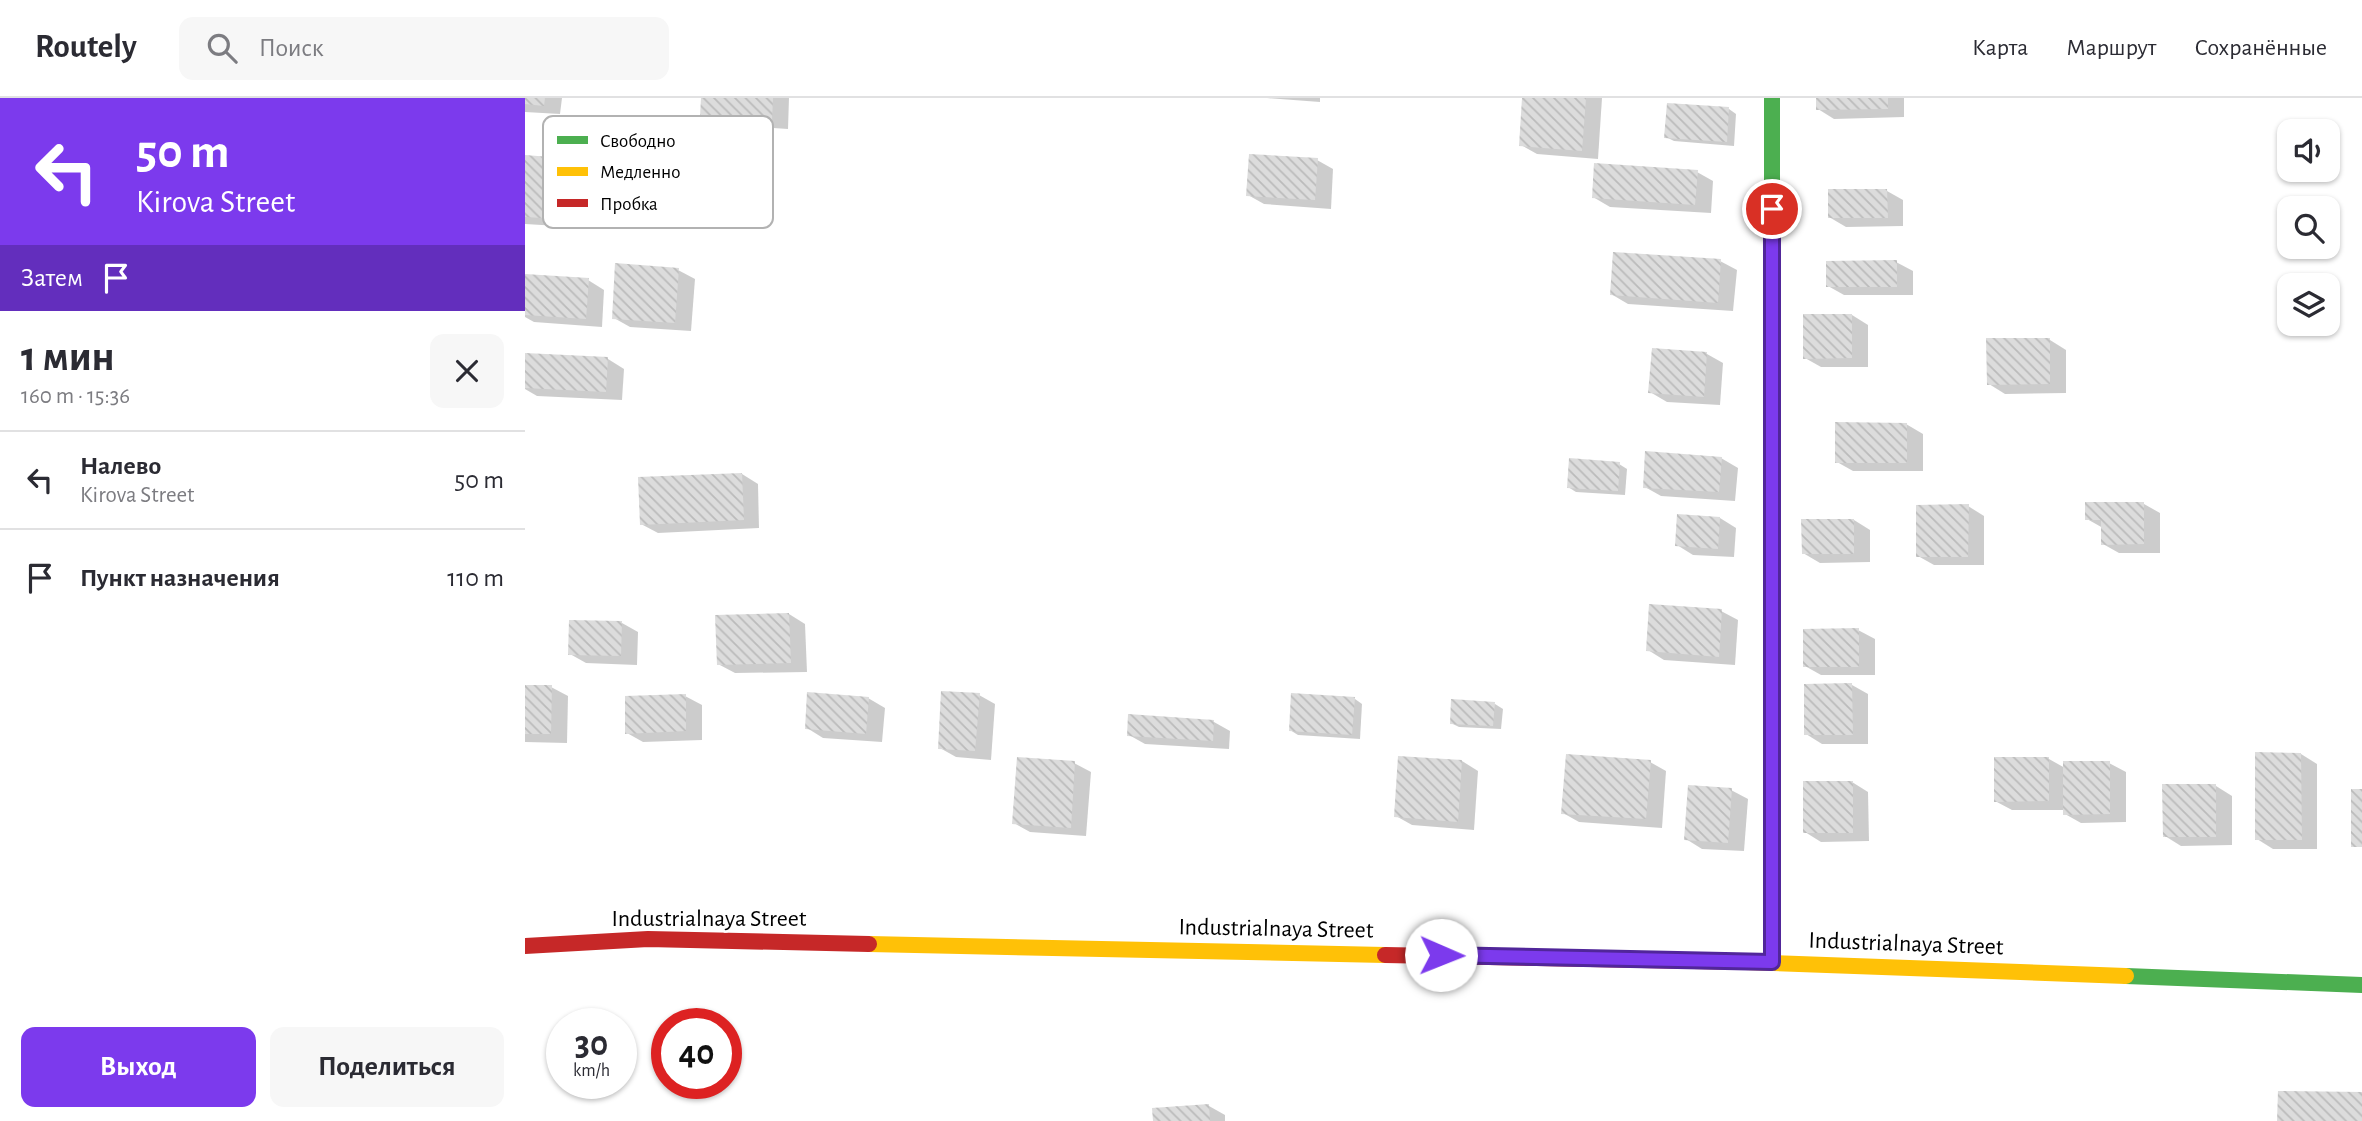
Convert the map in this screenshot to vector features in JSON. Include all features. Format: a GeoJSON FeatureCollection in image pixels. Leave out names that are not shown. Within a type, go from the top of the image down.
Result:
{"type":"FeatureCollection","features":[{"type":"Feature","properties":{"kind":"street"},"geometry":{"type":"LineString","coordinates":[[1772,98],[1772,962]]}},
{"type":"Feature","properties":{"kind":"street","name":"Industrialnaya Street"},"geometry":{"type":"LineString","coordinates":[[525,946],[648,939],[1772,962],[2362,985]]}},
{"type":"Feature","properties":{"kind":"building"},"geometry":{"type":"Polygon","coordinates":[[[525,98],[545,98],[544,106],[525,104],[525,98]]]}},
{"type":"Feature","properties":{"kind":"building"},"geometry":{"type":"Polygon","coordinates":[[[701,98],[773,98],[772,116],[700,116],[701,98]]]}},
{"type":"Feature","properties":{"kind":"building"},"geometry":{"type":"Polygon","coordinates":[[[1522,98],[1586,98],[1582,151],[1519,146],[1522,98]]]}},
{"type":"Feature","properties":{"kind":"building"},"geometry":{"type":"Polygon","coordinates":[[[1816,98],[1888,98],[1888,109],[1816,110],[1816,98]]]}},
{"type":"Feature","properties":{"kind":"building"},"geometry":{"type":"Polygon","coordinates":[[[1667,103],[1729,107],[1727,142],[1664,138],[1667,103]]]}},
{"type":"Feature","properties":{"kind":"building"},"geometry":{"type":"Polygon","coordinates":[[[1249,154],[1318,158],[1315,200],[1246,196],[1249,154]]]}},
{"type":"Feature","properties":{"kind":"building"},"geometry":{"type":"Polygon","coordinates":[[[525,155],[543,156],[543,218],[525,217],[525,155]]]}},
{"type":"Feature","properties":{"kind":"building"},"geometry":{"type":"Polygon","coordinates":[[[1594,163],[1698,170],[1695,205],[1592,198],[1594,163]]]}},
{"type":"Feature","properties":{"kind":"building"},"geometry":{"type":"Polygon","coordinates":[[[1828,189],[1887,189],[1888,218],[1828,218],[1828,189]]]}},
{"type":"Feature","properties":{"kind":"building"},"geometry":{"type":"Polygon","coordinates":[[[1613,252],[1721,259],[1718,303],[1610,295],[1613,252]]]}},
{"type":"Feature","properties":{"kind":"building"},"geometry":{"type":"Polygon","coordinates":[[[1897,260],[1897,287],[1826,287],[1826,261],[1897,260]]]}},
{"type":"Feature","properties":{"kind":"building"},"geometry":{"type":"Polygon","coordinates":[[[615,263],[679,268],[675,323],[612,319],[615,263]]]}},
{"type":"Feature","properties":{"kind":"building"},"geometry":{"type":"Polygon","coordinates":[[[525,274],[589,278],[586,319],[525,315],[525,274]]]}},
{"type":"Feature","properties":{"kind":"building"},"geometry":{"type":"Polygon","coordinates":[[[1803,314],[1852,314],[1852,358],[1803,359],[1803,314]]]}},
{"type":"Feature","properties":{"kind":"building"},"geometry":{"type":"Polygon","coordinates":[[[1986,338],[2050,338],[2050,384],[1987,385],[1986,338]]]}},
{"type":"Feature","properties":{"kind":"building"},"geometry":{"type":"Polygon","coordinates":[[[1652,348],[1707,352],[1704,397],[1648,393],[1652,348]]]}},
{"type":"Feature","properties":{"kind":"building"},"geometry":{"type":"Polygon","coordinates":[[[525,353],[608,357],[606,392],[525,388],[525,353]]]}},
{"type":"Feature","properties":{"kind":"building"},"geometry":{"type":"Polygon","coordinates":[[[1835,422],[1907,423],[1907,463],[1835,463],[1835,422]]]}},
{"type":"Feature","properties":{"kind":"building"},"geometry":{"type":"Polygon","coordinates":[[[1645,451],[1722,457],[1719,492],[1643,488],[1645,451]]]}},
{"type":"Feature","properties":{"kind":"building"},"geometry":{"type":"Polygon","coordinates":[[[1569,458],[1620,462],[1618,491],[1567,488],[1569,458]]]}},
{"type":"Feature","properties":{"kind":"building"},"geometry":{"type":"Polygon","coordinates":[[[742,473],[744,520],[640,525],[638,477],[742,473]]]}},
{"type":"Feature","properties":{"kind":"building"},"geometry":{"type":"Polygon","coordinates":[[[2085,502],[2144,502],[2144,544],[2101,545],[2101,520],[2085,520],[2085,502]]]}},
{"type":"Feature","properties":{"kind":"building"},"geometry":{"type":"Polygon","coordinates":[[[1969,504],[1968,557],[1916,557],[1916,505],[1969,504]]]}},
{"type":"Feature","properties":{"kind":"building"},"geometry":{"type":"Polygon","coordinates":[[[1677,514],[1720,517],[1718,549],[1675,546],[1677,514]]]}},
{"type":"Feature","properties":{"kind":"building"},"geometry":{"type":"Polygon","coordinates":[[[1801,519],[1854,519],[1854,554],[1802,554],[1801,519]]]}},
{"type":"Feature","properties":{"kind":"building"},"geometry":{"type":"Polygon","coordinates":[[[1649,604],[1722,609],[1719,657],[1646,651],[1649,604]]]}},
{"type":"Feature","properties":{"kind":"building"},"geometry":{"type":"Polygon","coordinates":[[[789,613],[791,663],[717,665],[715,615],[789,613]]]}},
{"type":"Feature","properties":{"kind":"building"},"geometry":{"type":"Polygon","coordinates":[[[569,620],[622,621],[621,656],[568,655],[569,620]]]}},
{"type":"Feature","properties":{"kind":"building"},"geometry":{"type":"Polygon","coordinates":[[[1859,628],[1859,667],[1803,667],[1803,629],[1859,628]]]}},
{"type":"Feature","properties":{"kind":"building"},"geometry":{"type":"Polygon","coordinates":[[[1852,683],[1853,735],[1804,735],[1804,684],[1852,683]]]}},
{"type":"Feature","properties":{"kind":"building"},"geometry":{"type":"Polygon","coordinates":[[[525,685],[552,685],[551,734],[525,734],[525,685]]]}},
{"type":"Feature","properties":{"kind":"building"},"geometry":{"type":"Polygon","coordinates":[[[941,691],[980,693],[975,751],[938,749],[941,691]]]}},
{"type":"Feature","properties":{"kind":"building"},"geometry":{"type":"Polygon","coordinates":[[[807,692],[869,697],[866,734],[805,729],[807,692]]]}},
{"type":"Feature","properties":{"kind":"building"},"geometry":{"type":"Polygon","coordinates":[[[1291,693],[1355,697],[1352,735],[1289,731],[1291,693]]]}},
{"type":"Feature","properties":{"kind":"building"},"geometry":{"type":"Polygon","coordinates":[[[686,694],[686,731],[625,734],[625,696],[686,694]]]}},
{"type":"Feature","properties":{"kind":"building"},"geometry":{"type":"Polygon","coordinates":[[[1451,699],[1495,702],[1493,726],[1450,724],[1451,699]]]}},
{"type":"Feature","properties":{"kind":"building"},"geometry":{"type":"Polygon","coordinates":[[[1128,714],[1214,720],[1213,741],[1127,736],[1128,714]]]}},
{"type":"Feature","properties":{"kind":"building"},"geometry":{"type":"Polygon","coordinates":[[[2255,752],[2301,753],[2302,840],[2255,840],[2255,752]]]}},
{"type":"Feature","properties":{"kind":"building"},"geometry":{"type":"Polygon","coordinates":[[[1566,754],[1651,760],[1646,819],[1561,814],[1566,754]]]}},
{"type":"Feature","properties":{"kind":"building"},"geometry":{"type":"Polygon","coordinates":[[[1398,756],[1462,760],[1458,822],[1394,817],[1398,756]]]}},
{"type":"Feature","properties":{"kind":"building"},"geometry":{"type":"Polygon","coordinates":[[[1017,757],[1075,761],[1071,828],[1012,824],[1017,757]]]}},
{"type":"Feature","properties":{"kind":"building"},"geometry":{"type":"Polygon","coordinates":[[[1994,757],[2049,757],[2049,801],[1994,802],[1994,757]]]}},
{"type":"Feature","properties":{"kind":"building"},"geometry":{"type":"Polygon","coordinates":[[[2063,761],[2110,761],[2110,814],[2063,815],[2063,761]]]}},
{"type":"Feature","properties":{"kind":"building"},"geometry":{"type":"Polygon","coordinates":[[[1803,781],[1853,781],[1853,833],[1803,833],[1803,781]]]}},
{"type":"Feature","properties":{"kind":"building"},"geometry":{"type":"Polygon","coordinates":[[[2162,784],[2216,784],[2216,837],[2163,837],[2162,784]]]}},
{"type":"Feature","properties":{"kind":"building"},"geometry":{"type":"Polygon","coordinates":[[[1688,785],[1732,788],[1728,843],[1684,840],[1688,785]]]}},
{"type":"Feature","properties":{"kind":"building"},"geometry":{"type":"Polygon","coordinates":[[[2351,789],[2362,789],[2362,847],[2351,847],[2351,789]]]}},
{"type":"Feature","properties":{"kind":"building"},"geometry":{"type":"Polygon","coordinates":[[[2278,1091],[2362,1092],[2362,1121],[2277,1121],[2278,1091]]]}},
{"type":"Feature","properties":{"kind":"building"},"geometry":{"type":"Polygon","coordinates":[[[1209,1104],[1210,1121],[1153,1121],[1152,1108],[1209,1104]]]}},
{"type":"Feature","properties":{"kind":"traffic: fast"},"geometry":{"type":"LineString","coordinates":[[1772,98],[1772,448]]}},
{"type":"Feature","properties":{"kind":"traffic: fast"},"geometry":{"type":"LineString","coordinates":[[2126,976],[2362,985]]}},
{"type":"Feature","properties":{"kind":"traffic: slow"},"geometry":{"type":"LineString","coordinates":[[1772,448],[1772,962]]}},
{"type":"Feature","properties":{"kind":"traffic: slow"},"geometry":{"type":"LineString","coordinates":[[869,944],[1385,955]]}},
{"type":"Feature","properties":{"kind":"traffic: slow"},"geometry":{"type":"LineString","coordinates":[[1746,962],[2126,976]]}},
{"type":"Feature","properties":{"kind":"traffic: jam"},"geometry":{"type":"LineString","coordinates":[[525,946],[648,939],[869,944]]}},
{"type":"Feature","properties":{"kind":"traffic: jam"},"geometry":{"type":"LineString","coordinates":[[1385,955],[1746,962]]}},
{"type":"Feature","properties":{"kind":"route"},"geometry":{"type":"LineString","coordinates":[[1441,955],[1772,962],[1772,209]]}}]}
